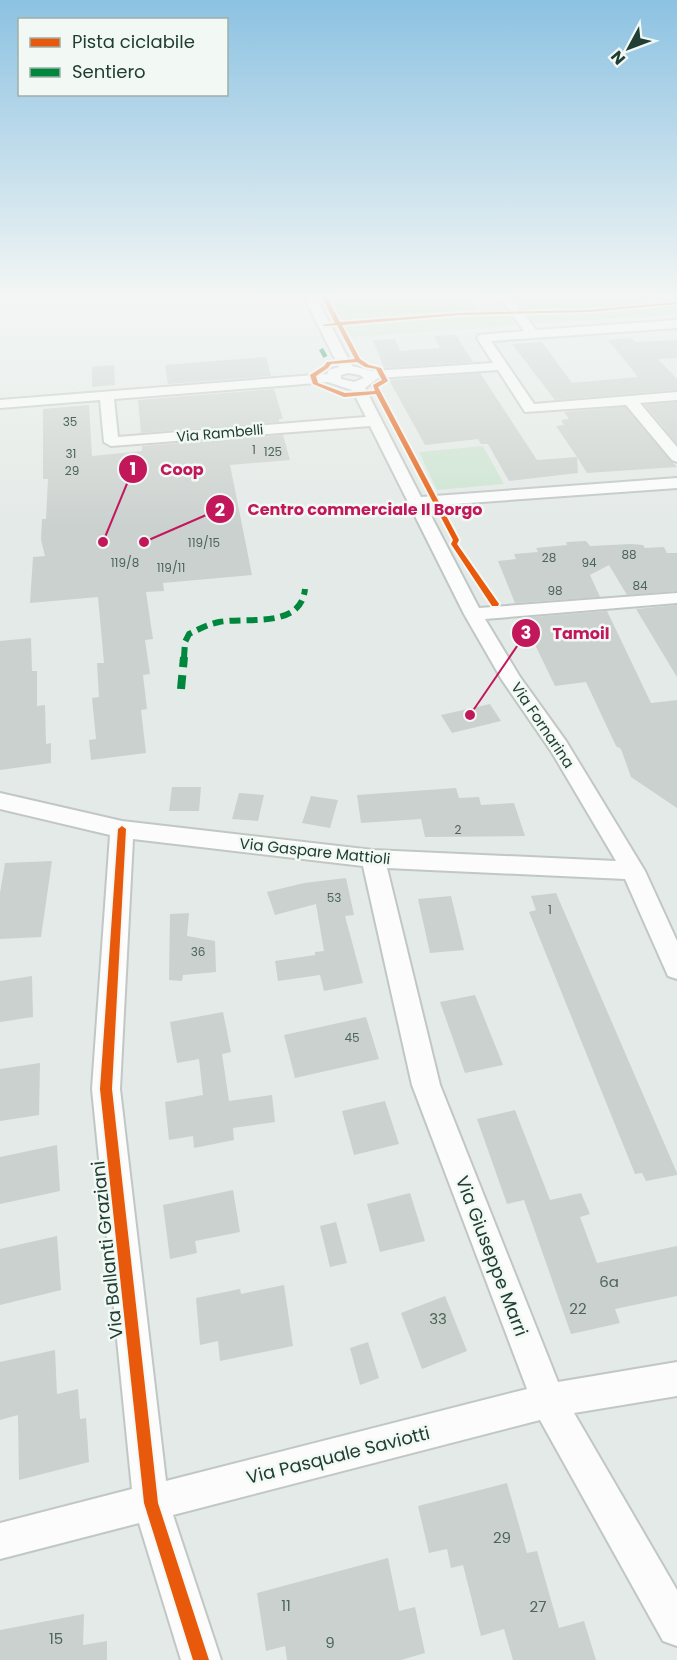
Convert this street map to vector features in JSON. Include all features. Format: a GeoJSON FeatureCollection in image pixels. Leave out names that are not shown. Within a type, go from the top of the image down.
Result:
{"type":"FeatureCollection","features":[{"type":"Feature","properties":{"kind":"street"},"geometry":{"type":"LineString","coordinates":[[332,378],[336,372]]}},
{"type":"Feature","properties":{"kind":"street"},"geometry":{"type":"LineString","coordinates":[[367,372],[371,375],[407,372]]}},
{"type":"Feature","properties":{"kind":"street"},"geometry":{"type":"LineString","coordinates":[[505,372],[530,409],[677,396]]}},
{"type":"Feature","properties":{"kind":"street"},"geometry":{"type":"LineString","coordinates":[[0,404],[332,378],[344,385],[357,386],[370,380],[371,375]]}},
{"type":"Feature","properties":{"kind":"street","name":"Via Fornarina"},"geometry":{"type":"LineString","coordinates":[[357,386],[473,614],[512,680],[559,746],[633,871],[677,969]]}},
{"type":"Feature","properties":{"kind":"street","name":"Via Rambelli"},"geometry":{"type":"LineString","coordinates":[[107,396],[111,442],[374,420]]}},
{"type":"Feature","properties":{"kind":"street"},"geometry":{"type":"LineString","coordinates":[[630,400],[677,457]]}},
{"type":"Feature","properties":{"kind":"street"},"geometry":{"type":"LineString","coordinates":[[416,502],[677,483]]}},
{"type":"Feature","properties":{"kind":"street"},"geometry":{"type":"LineString","coordinates":[[473,614],[677,598]]}},
{"type":"Feature","properties":{"kind":"street","name":"Via Gaspare Mattioli"},"geometry":{"type":"LineString","coordinates":[[0,801],[122,829],[373,858],[633,871]]}},
{"type":"Feature","properties":{"kind":"street","name":"Via Ballanti Graziani"},"geometry":{"type":"LineString","coordinates":[[122,829],[106,1089],[151,1503],[201,1660]]}},
{"type":"Feature","properties":{"kind":"street","name":"Via Giuseppe Marri"},"geometry":{"type":"LineString","coordinates":[[373,858],[426,1085],[548,1401],[677,1627]]}},
{"type":"Feature","properties":{"kind":"street","name":"Via Pasquale Saviotti"},"geometry":{"type":"LineString","coordinates":[[0,1541],[548,1401],[677,1379]]}},
{"type":"Feature","properties":{"kind":"green space"},"geometry":{"type":"Polygon","coordinates":[[[483,446],[504,484],[437,490],[419,452],[483,446]]]}},
{"type":"Feature","properties":{"kind":"building"},"geometry":{"type":"Polygon","coordinates":[[[92,372],[114,372],[115,385],[92,387],[92,372]]]}},
{"type":"Feature","properties":{"kind":"building"},"geometry":{"type":"Polygon","coordinates":[[[166,372],[270,372],[271,376],[168,384],[166,372]]]}},
{"type":"Feature","properties":{"kind":"building"},"geometry":{"type":"Polygon","coordinates":[[[534,372],[564,372],[572,383],[638,377],[634,372],[671,372],[677,379],[677,390],[555,400],[534,372]]]}},
{"type":"Feature","properties":{"kind":"building"},"geometry":{"type":"Polygon","coordinates":[[[480,373],[537,460],[577,457],[578,473],[509,481],[488,444],[481,444],[478,439],[425,445],[389,380],[480,373]]]}},
{"type":"Feature","properties":{"kind":"building"},"geometry":{"type":"Polygon","coordinates":[[[274,389],[283,419],[279,419],[279,422],[141,433],[138,400],[274,389]]]}},
{"type":"Feature","properties":{"kind":"building"},"geometry":{"type":"Polygon","coordinates":[[[677,402],[677,444],[645,405],[677,402]]]}},
{"type":"Feature","properties":{"kind":"building"},"geometry":{"type":"Polygon","coordinates":[[[89,405],[92,456],[142,451],[142,446],[283,435],[290,460],[230,465],[252,575],[163,583],[164,591],[146,592],[153,639],[145,640],[150,674],[143,675],[147,709],[141,710],[146,753],[91,760],[89,740],[96,739],[92,698],[99,697],[97,663],[104,663],[98,597],[30,603],[33,557],[45,556],[41,540],[42,519],[46,519],[48,479],[43,479],[43,409],[89,405]]]}},
{"type":"Feature","properties":{"kind":"building"},"geometry":{"type":"Polygon","coordinates":[[[625,407],[677,467],[587,473],[556,426],[564,425],[561,420],[569,419],[564,412],[625,407]]]}},
{"type":"Feature","properties":{"kind":"building"},"geometry":{"type":"Polygon","coordinates":[[[586,541],[590,546],[631,544],[643,545],[645,548],[664,547],[667,553],[677,553],[677,591],[627,595],[609,565],[590,575],[600,597],[515,603],[498,561],[516,559],[514,554],[538,552],[536,548],[586,541]]]}},
{"type":"Feature","properties":{"kind":"building"},"geometry":{"type":"Polygon","coordinates":[[[677,605],[677,677],[636,609],[677,605]]]}},
{"type":"Feature","properties":{"kind":"building"},"geometry":{"type":"Polygon","coordinates":[[[607,611],[651,703],[677,700],[677,808],[631,777],[621,749],[616,746],[586,682],[555,686],[522,618],[607,611]]]}},
{"type":"Feature","properties":{"kind":"building"},"geometry":{"type":"Polygon","coordinates":[[[31,638],[32,671],[37,671],[37,706],[45,705],[46,744],[51,743],[51,763],[0,770],[0,641],[31,638]]]}},
{"type":"Feature","properties":{"kind":"building"},"geometry":{"type":"Polygon","coordinates":[[[490,704],[501,721],[452,733],[441,715],[490,704]]]}},
{"type":"Feature","properties":{"kind":"building"},"geometry":{"type":"Polygon","coordinates":[[[172,787],[201,787],[199,811],[169,811],[172,787]]]}},
{"type":"Feature","properties":{"kind":"building"},"geometry":{"type":"Polygon","coordinates":[[[456,788],[459,798],[479,797],[481,805],[514,803],[525,836],[425,837],[421,819],[361,823],[357,795],[456,788]]]}},
{"type":"Feature","properties":{"kind":"building"},"geometry":{"type":"Polygon","coordinates":[[[239,793],[264,795],[258,821],[232,819],[239,793]]]}},
{"type":"Feature","properties":{"kind":"building"},"geometry":{"type":"Polygon","coordinates":[[[311,796],[338,800],[330,828],[302,823],[311,796]]]}},
{"type":"Feature","properties":{"kind":"building"},"geometry":{"type":"Polygon","coordinates":[[[52,861],[41,937],[0,939],[0,893],[5,863],[52,861]]]}},
{"type":"Feature","properties":{"kind":"building"},"geometry":{"type":"Polygon","coordinates":[[[346,878],[354,915],[345,916],[363,983],[324,991],[320,975],[278,981],[275,961],[315,955],[315,952],[324,951],[316,904],[275,915],[267,892],[304,883],[346,878]]]}},
{"type":"Feature","properties":{"kind":"building"},"geometry":{"type":"Polygon","coordinates":[[[556,893],[677,1175],[646,1181],[642,1173],[635,1174],[529,912],[536,910],[531,896],[556,893]]]}},
{"type":"Feature","properties":{"kind":"building"},"geometry":{"type":"Polygon","coordinates":[[[451,896],[464,950],[430,953],[418,899],[451,896]]]}},
{"type":"Feature","properties":{"kind":"building"},"geometry":{"type":"Polygon","coordinates":[[[189,913],[187,936],[215,941],[216,972],[183,975],[182,981],[169,980],[170,914],[189,913]]]}},
{"type":"Feature","properties":{"kind":"building"},"geometry":{"type":"Polygon","coordinates":[[[32,976],[33,1017],[0,1022],[0,981],[32,976]]]}},
{"type":"Feature","properties":{"kind":"building"},"geometry":{"type":"Polygon","coordinates":[[[475,995],[503,1065],[465,1073],[440,1002],[475,995]]]}},
{"type":"Feature","properties":{"kind":"building"},"geometry":{"type":"Polygon","coordinates":[[[223,1012],[231,1052],[222,1054],[229,1101],[272,1095],[275,1122],[233,1128],[234,1140],[194,1148],[193,1136],[169,1140],[165,1102],[203,1095],[199,1059],[177,1063],[170,1022],[223,1012]]]}},
{"type":"Feature","properties":{"kind":"building"},"geometry":{"type":"Polygon","coordinates":[[[366,1017],[379,1059],[295,1078],[284,1035],[366,1017]]]}},
{"type":"Feature","properties":{"kind":"building"},"geometry":{"type":"Polygon","coordinates":[[[40,1063],[39,1115],[0,1121],[0,1069],[40,1063]]]}},
{"type":"Feature","properties":{"kind":"building"},"geometry":{"type":"Polygon","coordinates":[[[385,1101],[399,1144],[354,1155],[342,1111],[385,1101]]]}},
{"type":"Feature","properties":{"kind":"building"},"geometry":{"type":"Polygon","coordinates":[[[515,1110],[550,1200],[581,1193],[590,1214],[580,1217],[597,1263],[677,1246],[677,1296],[615,1309],[620,1323],[571,1334],[524,1200],[507,1204],[477,1119],[515,1110]]]}},
{"type":"Feature","properties":{"kind":"building"},"geometry":{"type":"Polygon","coordinates":[[[57,1145],[60,1191],[0,1204],[0,1157],[57,1145]]]}},
{"type":"Feature","properties":{"kind":"building"},"geometry":{"type":"Polygon","coordinates":[[[233,1190],[240,1232],[195,1241],[197,1253],[170,1259],[163,1205],[233,1190]]]}},
{"type":"Feature","properties":{"kind":"building"},"geometry":{"type":"Polygon","coordinates":[[[410,1193],[425,1241],[380,1252],[367,1204],[410,1193]]]}},
{"type":"Feature","properties":{"kind":"building"},"geometry":{"type":"Polygon","coordinates":[[[336,1222],[347,1263],[330,1267],[320,1226],[336,1222]]]}},
{"type":"Feature","properties":{"kind":"building"},"geometry":{"type":"Polygon","coordinates":[[[57,1236],[61,1290],[0,1305],[0,1249],[57,1236]]]}},
{"type":"Feature","properties":{"kind":"building"},"geometry":{"type":"Polygon","coordinates":[[[284,1285],[293,1346],[220,1361],[218,1341],[200,1345],[196,1298],[240,1289],[241,1294],[284,1285]]]}},
{"type":"Feature","properties":{"kind":"building"},"geometry":{"type":"Polygon","coordinates":[[[445,1296],[467,1351],[422,1369],[401,1313],[445,1296]]]}},
{"type":"Feature","properties":{"kind":"building"},"geometry":{"type":"Polygon","coordinates":[[[368,1342],[379,1378],[360,1385],[350,1348],[368,1342]]]}},
{"type":"Feature","properties":{"kind":"building"},"geometry":{"type":"Polygon","coordinates":[[[55,1350],[57,1394],[78,1389],[80,1419],[86,1418],[89,1462],[19,1480],[18,1415],[0,1420],[0,1362],[55,1350]]]}},
{"type":"Feature","properties":{"kind":"building"},"geometry":{"type":"Polygon","coordinates":[[[507,1483],[527,1553],[537,1551],[559,1628],[584,1621],[596,1660],[513,1660],[504,1629],[481,1636],[463,1565],[451,1568],[447,1549],[429,1553],[418,1506],[507,1483]]]}},
{"type":"Feature","properties":{"kind":"building"},"geometry":{"type":"Polygon","coordinates":[[[388,1558],[399,1611],[415,1607],[425,1653],[401,1660],[287,1660],[285,1646],[266,1651],[257,1593],[388,1558]]]}},
{"type":"Feature","properties":{"kind":"building"},"geometry":{"type":"Polygon","coordinates":[[[84,1614],[83,1645],[107,1641],[107,1660],[0,1660],[0,1630],[84,1614]]]}},
{"type":"Feature","properties":{"kind":"marked path"},"geometry":{"type":"LineString","coordinates":[[181,689],[185,642],[189,634],[220,622],[259,620],[287,615],[297,610],[304,601],[305,589]]}},
{"type":"Feature","properties":{"kind":"cycle path"},"geometry":{"type":"LineString","coordinates":[[317,372],[313,375],[316,384],[344,395],[378,392],[375,386],[385,381],[380,372]]}},
{"type":"Feature","properties":{"kind":"cycle path"},"geometry":{"type":"LineString","coordinates":[[378,392],[456,540],[454,544],[495,604]]}},
{"type":"Feature","properties":{"kind":"cycle path"},"geometry":{"type":"LineString","coordinates":[[122,829],[106,1089],[151,1503],[201,1660]]}},
{"type":"Feature","properties":{"kind":"place","name":"Coop"},"geometry":{"type":"Point","coordinates":[103,542]}},
{"type":"Feature","properties":{"kind":"place","name":"Centro commerciale Il Borgo"},"geometry":{"type":"Point","coordinates":[144,542]}},
{"type":"Feature","properties":{"kind":"place","name":"Tamoil"},"geometry":{"type":"Point","coordinates":[470,715]}}]}
